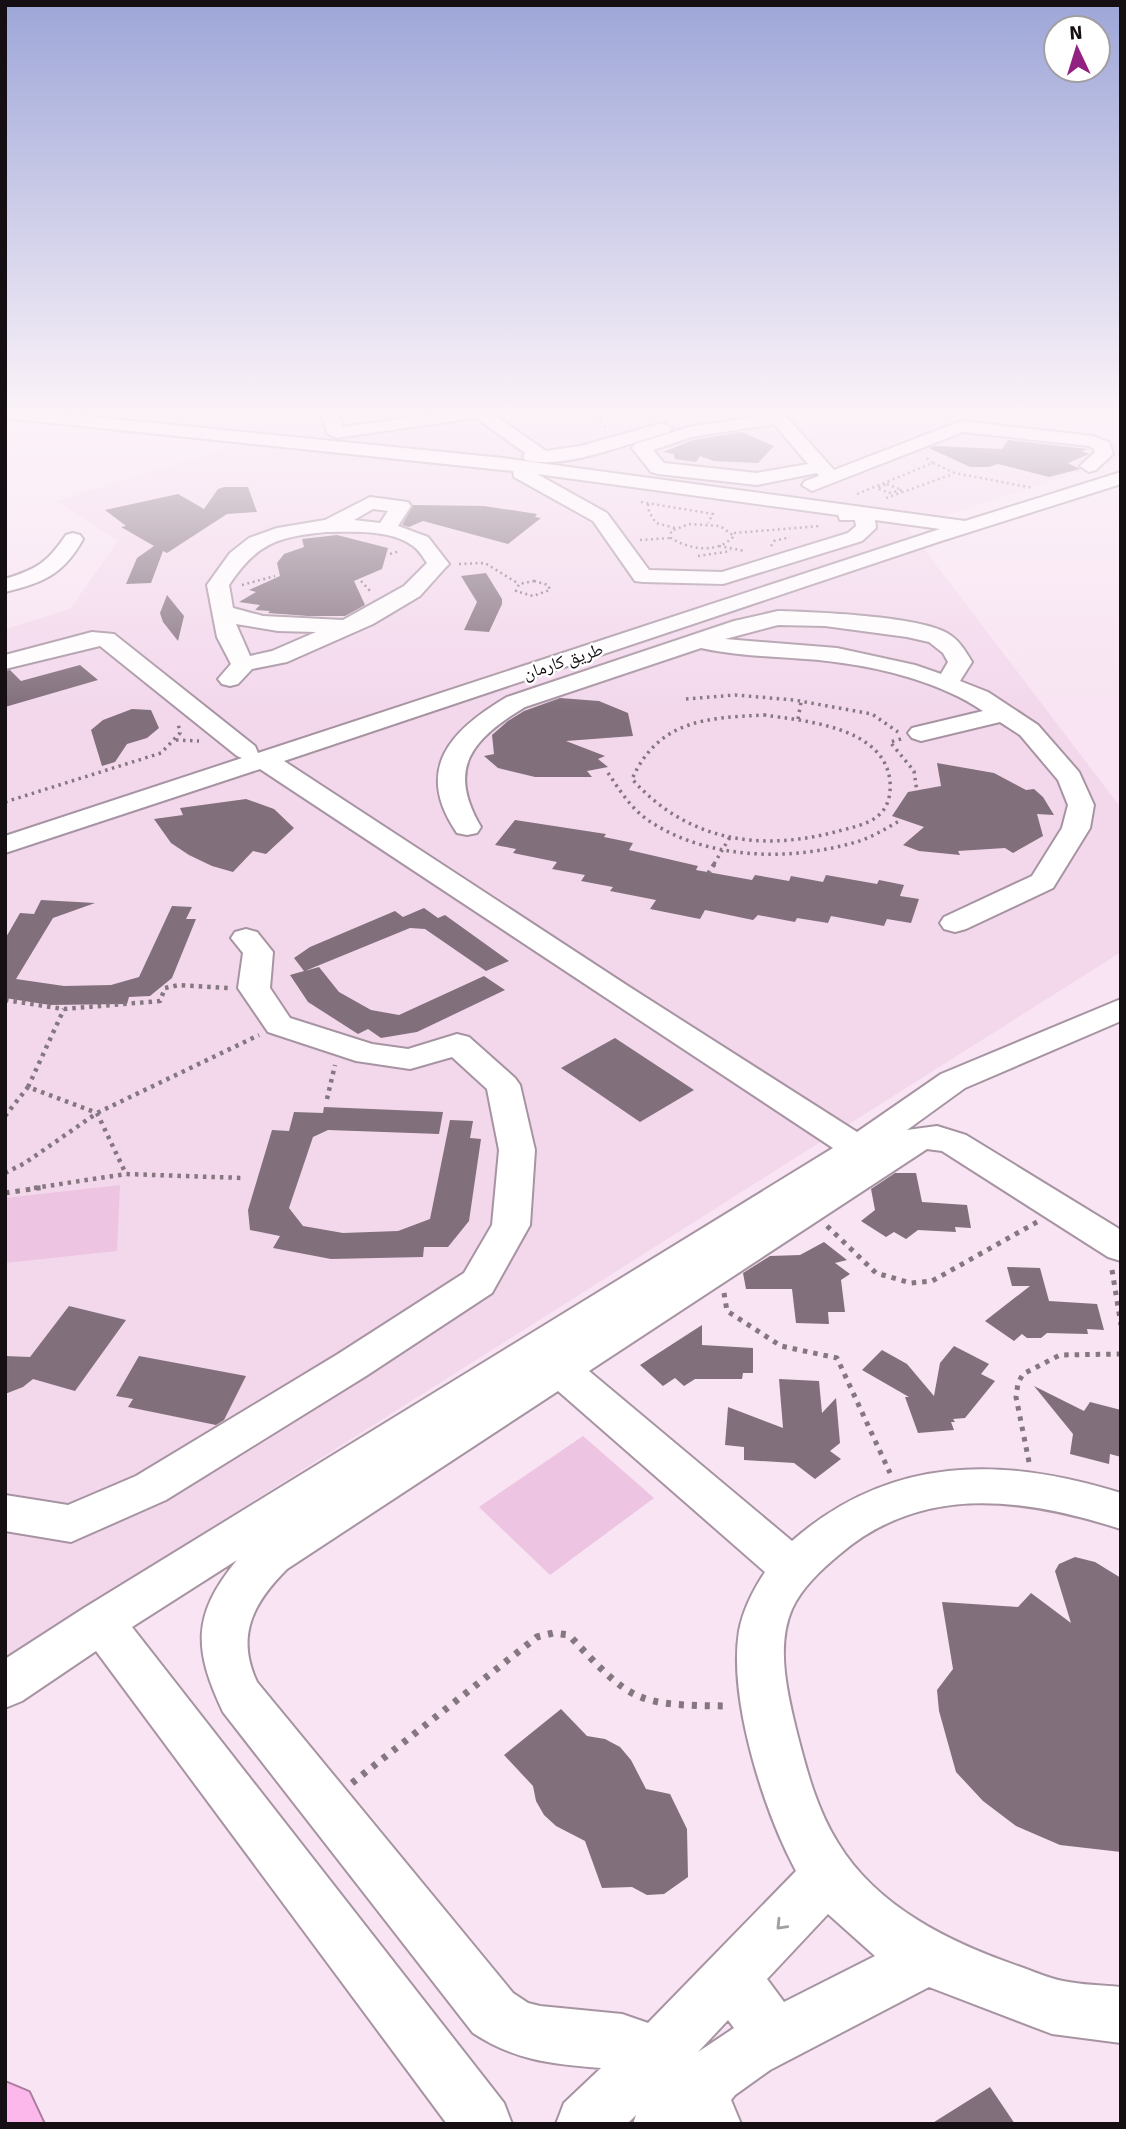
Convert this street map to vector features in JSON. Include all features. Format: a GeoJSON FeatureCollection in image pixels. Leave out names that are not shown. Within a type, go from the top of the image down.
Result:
{"type":"FeatureCollection","features":[{"type":"Feature","properties":{"kind":"highway"},"geometry":{"type":"LineString","coordinates":[[5,2116],[9,2124]]}},
{"type":"Feature","properties":{"kind":"street"},"geometry":{"type":"LineString","coordinates":[[332,524],[357,510]]}},
{"type":"Feature","properties":{"kind":"street"},"geometry":{"type":"LineString","coordinates":[[386,529],[398,510]]}},
{"type":"Feature","properties":{"kind":"street"},"geometry":{"type":"LineString","coordinates":[[588,510],[600,517],[643,576],[663,611],[702,641],[729,647],[796,651],[875,662],[947,683],[1006,713],[1029,730],[1070,778],[1081,805],[1076,828],[1043,882],[955,923]]}},
{"type":"Feature","properties":{"kind":"street"},"geometry":{"type":"LineString","coordinates":[[775,510],[816,516],[860,510]]}},
{"type":"Feature","properties":{"kind":"street"},"geometry":{"type":"LineString","coordinates":[[643,576],[723,578],[855,537],[866,528],[863,510]]}},
{"type":"Feature","properties":{"kind":"street"},"geometry":{"type":"LineString","coordinates":[[865,510],[958,527]]}},
{"type":"Feature","properties":{"kind":"street","name":"طريق كارمان"},"geometry":{"type":"LineString","coordinates":[[663,611],[715,611],[958,527],[998,510]]}},
{"type":"Feature","properties":{"kind":"street","name":"طريق كارمان"},"geometry":{"type":"LineString","coordinates":[[5,845],[663,611],[1013,510]]}},
{"type":"Feature","properties":{"kind":"street"},"geometry":{"type":"LineString","coordinates":[[332,524],[386,529],[420,540],[438,564],[412,591],[351,625],[279,657],[237,672],[218,585],[241,553],[277,533],[332,524]]}},
{"type":"Feature","properties":{"kind":"street"},"geometry":{"type":"LineString","coordinates":[[5,586],[40,575],[62,561],[73,539]]}},
{"type":"Feature","properties":{"kind":"street"},"geometry":{"type":"LineString","coordinates":[[715,611],[742,626]]}},
{"type":"Feature","properties":{"kind":"street"},"geometry":{"type":"LineString","coordinates":[[222,612],[236,618],[291,626],[351,625]]}},
{"type":"Feature","properties":{"kind":"street"},"geometry":{"type":"LineString","coordinates":[[467,827],[456,812],[449,780],[456,753],[489,716],[516,702],[742,626],[778,618],[937,637],[953,649],[960,662],[947,683]]}},
{"type":"Feature","properties":{"kind":"street"},"geometry":{"type":"LineString","coordinates":[[5,643],[52,629],[65,631],[80,642]]}},
{"type":"Feature","properties":{"kind":"street"},"geometry":{"type":"LineString","coordinates":[[5,662],[80,642],[106,639],[255,755],[858,1148]]}},
{"type":"Feature","properties":{"kind":"street"},"geometry":{"type":"LineString","coordinates":[[922,733],[1006,713]]}},
{"type":"Feature","properties":{"kind":"street","name":"طريق كارمان"},"geometry":{"type":"LineString","coordinates":[[5,829],[255,755]]}},
{"type":"Feature","properties":{"kind":"street"},"geometry":{"type":"LineString","coordinates":[[5,1513],[71,1524],[151,1488],[352,1365],[478,1283],[511,1225],[517,1150],[503,1085],[457,1044],[410,1059],[368,1055],[279,1025],[254,988],[258,952],[246,938]]}},
{"type":"Feature","properties":{"kind":"street"},"geometry":{"type":"LineString","coordinates":[[5,1686],[101,1622],[858,1148],[953,1081],[1121,1009]]}},
{"type":"Feature","properties":{"kind":"street"},"geometry":{"type":"LineString","coordinates":[[926,1959],[775,2036],[730,2063],[689,2115],[654,2057],[623,2042],[531,2033],[500,2018],[240,1697],[230,1679],[225,1661],[225,1622],[232,1604],[255,1570],[271,1556],[919,1138],[937,1137],[954,1143],[1114,1244]]}},
{"type":"Feature","properties":{"kind":"street"},"geometry":{"type":"LineString","coordinates":[[559,1369],[793,1569]]}},
{"type":"Feature","properties":{"kind":"street"},"geometry":{"type":"LineString","coordinates":[[1121,1511],[1084,1498],[1034,1487],[988,1483],[943,1487],[900,1497],[860,1514],[834,1531],[793,1569],[777,1592],[763,1627],[761,1672],[779,1762],[801,1823],[828,1876],[890,1935],[926,1959],[987,1984],[1063,2009],[1121,2015]]}},
{"type":"Feature","properties":{"kind":"street"},"geometry":{"type":"LineString","coordinates":[[101,1622],[483,2124]]}},
{"type":"Feature","properties":{"kind":"street"},"geometry":{"type":"LineString","coordinates":[[585,2124],[654,2057],[828,1876]]}},
{"type":"Feature","properties":{"kind":"street"},"geometry":{"type":"LineString","coordinates":[[730,1977],[775,2036]]}},
{"type":"Feature","properties":{"kind":"path"},"geometry":{"type":"LineString","coordinates":[[649,510],[656,523],[675,528]]}},
{"type":"Feature","properties":{"kind":"path"},"geometry":{"type":"LineString","coordinates":[[671,538],[671,531],[689,524],[708,523],[724,527],[733,533],[794,526],[831,527]]}},
{"type":"Feature","properties":{"kind":"path"},"geometry":{"type":"LineString","coordinates":[[810,534],[821,530]]}},
{"type":"Feature","properties":{"kind":"path"},"geometry":{"type":"LineString","coordinates":[[719,546],[734,539],[733,533]]}},
{"type":"Feature","properties":{"kind":"path"},"geometry":{"type":"LineString","coordinates":[[768,553],[774,541],[798,536]]}},
{"type":"Feature","properties":{"kind":"path"},"geometry":{"type":"LineString","coordinates":[[619,543],[671,538],[692,547],[719,546],[757,552]]}},
{"type":"Feature","properties":{"kind":"path"},"geometry":{"type":"LineString","coordinates":[[698,556],[733,550]]}},
{"type":"Feature","properties":{"kind":"path"},"geometry":{"type":"LineString","coordinates":[[458,565],[485,563],[519,584],[540,582],[548,585],[550,590],[539,595],[522,594],[515,588],[519,584]]}},
{"type":"Feature","properties":{"kind":"path"},"geometry":{"type":"LineString","coordinates":[[240,585],[275,576]]}},
{"type":"Feature","properties":{"kind":"path"},"geometry":{"type":"LineString","coordinates":[[361,581],[374,595]]}},
{"type":"Feature","properties":{"kind":"path"},"geometry":{"type":"LineString","coordinates":[[686,699],[735,695],[802,702],[872,714],[905,737],[890,742],[906,757],[919,785],[918,792]]}},
{"type":"Feature","properties":{"kind":"path"},"geometry":{"type":"LineString","coordinates":[[798,719],[802,702]]}},
{"type":"Feature","properties":{"kind":"path"},"geometry":{"type":"LineString","coordinates":[[5,802],[161,752],[180,733],[176,712]]}},
{"type":"Feature","properties":{"kind":"path"},"geometry":{"type":"LineString","coordinates":[[764,715],[798,719],[839,730],[869,745],[888,764],[891,793],[882,813],[860,824],[825,836],[782,841],[730,836],[695,828],[663,813],[642,794],[632,779],[639,760],[660,736],[689,724],[724,716],[764,715]]}},
{"type":"Feature","properties":{"kind":"path"},"geometry":{"type":"LineString","coordinates":[[608,773],[628,806],[643,819],[692,841],[723,848],[805,852],[860,841],[900,821]]}},
{"type":"Feature","properties":{"kind":"path"},"geometry":{"type":"LineString","coordinates":[[708,874],[730,836]]}},
{"type":"Feature","properties":{"kind":"path"},"geometry":{"type":"LineString","coordinates":[[5,1000],[64,1009],[160,1001],[165,988],[179,985],[240,988]]}},
{"type":"Feature","properties":{"kind":"path"},"geometry":{"type":"LineString","coordinates":[[5,1116],[28,1087],[64,1009]]}},
{"type":"Feature","properties":{"kind":"path"},"geometry":{"type":"LineString","coordinates":[[5,1172],[25,1163],[97,1113],[267,1031]]}},
{"type":"Feature","properties":{"kind":"path"},"geometry":{"type":"LineString","coordinates":[[327,1099],[335,1065]]}},
{"type":"Feature","properties":{"kind":"path"},"geometry":{"type":"LineString","coordinates":[[28,1087],[97,1113],[126,1174]]}},
{"type":"Feature","properties":{"kind":"path"},"geometry":{"type":"LineString","coordinates":[[5,1193],[126,1174],[243,1178]]}},
{"type":"Feature","properties":{"kind":"path"},"geometry":{"type":"LineString","coordinates":[[838,1217],[826,1225],[876,1273],[911,1283],[932,1281],[1060,1210]]}},
{"type":"Feature","properties":{"kind":"path"},"geometry":{"type":"LineString","coordinates":[[1114,1244],[1121,1325]]}},
{"type":"Feature","properties":{"kind":"path"},"geometry":{"type":"LineString","coordinates":[[720,1265],[727,1311],[781,1346],[837,1358],[900,1497]]}},
{"type":"Feature","properties":{"kind":"path"},"geometry":{"type":"LineString","coordinates":[[1034,1487],[1016,1397],[1018,1383],[1023,1374],[1060,1355],[1121,1354]]}},
{"type":"Feature","properties":{"kind":"path"},"geometry":{"type":"LineString","coordinates":[[325,1803],[537,1637],[546,1633],[560,1632],[569,1635],[621,1689],[647,1702],[766,1706]]}},
{"type":"Feature","properties":{"kind":"shaded area"},"geometry":{"type":"Polygon","coordinates":[[[70,510],[962,510],[908,528],[1121,808],[1121,952],[5,1658],[5,629],[70,609],[118,541],[70,510]]]}},
{"type":"Feature","properties":{"kind":"shaded area"},"geometry":{"type":"Polygon","coordinates":[[[120,1185],[117,1251],[5,1263],[5,1198],[120,1185]]]}},
{"type":"Feature","properties":{"kind":"shaded area"},"geometry":{"type":"Polygon","coordinates":[[[583,1436],[654,1498],[550,1575],[479,1507],[583,1436]]]}},
{"type":"Feature","properties":{"kind":"building"},"geometry":{"type":"Polygon","coordinates":[[[105,510],[257,512],[227,514],[167,553],[163,551],[151,583],[126,584],[137,558],[154,546],[121,527],[126,526],[105,510]]]}},
{"type":"Feature","properties":{"kind":"building"},"geometry":{"type":"Polygon","coordinates":[[[410,510],[513,510],[537,514],[535,517],[541,518],[508,544],[423,521],[409,527],[402,525],[410,510]]]}},
{"type":"Feature","properties":{"kind":"building"},"geometry":{"type":"Polygon","coordinates":[[[337,535],[388,548],[382,569],[354,581],[365,605],[345,616],[308,616],[268,613],[270,611],[255,610],[260,605],[239,602],[256,592],[249,590],[280,576],[277,563],[284,554],[304,547],[302,539],[337,535]]]}},
{"type":"Feature","properties":{"kind":"building"},"geometry":{"type":"Polygon","coordinates":[[[486,573],[502,599],[502,604],[489,632],[464,630],[477,602],[461,576],[486,573]]]}},
{"type":"Feature","properties":{"kind":"building"},"geometry":{"type":"Polygon","coordinates":[[[167,595],[184,616],[178,641],[163,622],[160,613],[167,595]]]}},
{"type":"Feature","properties":{"kind":"building"},"geometry":{"type":"Polygon","coordinates":[[[80,665],[98,680],[5,707],[5,671],[10,670],[21,681],[80,665]]]}},
{"type":"Feature","properties":{"kind":"building"},"geometry":{"type":"Polygon","coordinates":[[[560,698],[599,701],[628,713],[633,736],[566,741],[605,756],[598,759],[608,767],[587,771],[592,777],[535,777],[498,768],[484,756],[494,754],[492,735],[508,721],[524,711],[560,698]]]}},
{"type":"Feature","properties":{"kind":"building"},"geometry":{"type":"Polygon","coordinates":[[[132,709],[151,710],[159,728],[147,738],[127,744],[115,762],[102,766],[91,730],[103,720],[132,709]]]}},
{"type":"Feature","properties":{"kind":"building"},"geometry":{"type":"Polygon","coordinates":[[[937,763],[994,773],[1026,790],[1034,789],[1043,797],[1054,815],[1037,814],[1043,836],[1013,853],[1005,848],[958,851],[960,855],[919,851],[903,845],[924,827],[892,816],[908,792],[941,786],[937,763]]]}},
{"type":"Feature","properties":{"kind":"building"},"geometry":{"type":"Polygon","coordinates":[[[246,799],[274,809],[294,828],[266,854],[253,851],[233,872],[212,866],[171,843],[154,819],[183,815],[180,808],[246,799]]]}},
{"type":"Feature","properties":{"kind":"building"},"geometry":{"type":"Polygon","coordinates":[[[515,820],[606,834],[604,837],[633,843],[629,850],[698,866],[696,870],[752,880],[755,875],[789,881],[791,876],[823,882],[826,875],[877,884],[879,880],[904,885],[900,896],[919,899],[911,923],[887,919],[884,926],[831,916],[828,923],[797,918],[795,922],[758,915],[753,920],[705,910],[700,919],[650,909],[656,900],[610,891],[613,887],[581,881],[585,875],[552,869],[557,862],[513,853],[516,849],[495,845],[515,820]]]}},
{"type":"Feature","properties":{"kind":"building"},"geometry":{"type":"Polygon","coordinates":[[[41,900],[95,903],[53,918],[16,979],[64,986],[111,985],[139,977],[172,906],[192,907],[186,919],[196,919],[172,978],[150,996],[129,997],[127,1004],[50,1005],[5,998],[5,939],[20,913],[34,914],[41,900]]]}},
{"type":"Feature","properties":{"kind":"building"},"geometry":{"type":"Polygon","coordinates":[[[424,908],[438,918],[445,915],[509,961],[486,971],[425,929],[410,928],[305,971],[319,967],[339,992],[371,1010],[399,1015],[484,976],[505,990],[417,1032],[381,1038],[368,1029],[358,1034],[308,1002],[290,975],[304,971],[294,958],[310,947],[395,911],[403,917],[424,908]]]}},
{"type":"Feature","properties":{"kind":"building"},"geometry":{"type":"Polygon","coordinates":[[[615,1038],[694,1090],[640,1122],[561,1068],[615,1038]]]}},
{"type":"Feature","properties":{"kind":"building"},"geometry":{"type":"Polygon","coordinates":[[[324,1107],[443,1112],[439,1134],[328,1130],[313,1137],[289,1208],[303,1226],[343,1233],[398,1231],[430,1219],[450,1120],[473,1121],[470,1138],[481,1139],[469,1221],[448,1247],[424,1247],[423,1257],[331,1259],[273,1248],[280,1236],[250,1230],[248,1210],[272,1130],[289,1131],[294,1112],[323,1113],[324,1107]]]}},
{"type":"Feature","properties":{"kind":"building"},"geometry":{"type":"Polygon","coordinates":[[[895,1173],[916,1173],[922,1202],[967,1205],[971,1228],[955,1227],[956,1232],[918,1230],[906,1239],[894,1232],[886,1237],[861,1221],[875,1210],[871,1189],[895,1173]]]}},
{"type":"Feature","properties":{"kind":"building"},"geometry":{"type":"Polygon","coordinates":[[[824,1242],[847,1260],[835,1263],[850,1274],[841,1280],[845,1312],[828,1312],[829,1324],[796,1323],[792,1289],[746,1289],[743,1273],[770,1256],[800,1255],[824,1242]]]}},
{"type":"Feature","properties":{"kind":"building"},"geometry":{"type":"Polygon","coordinates":[[[1007,1267],[1040,1268],[1049,1301],[1097,1304],[1104,1330],[1087,1329],[1088,1334],[1047,1333],[1041,1338],[1027,1338],[1022,1334],[1014,1341],[985,1321],[1030,1286],[1012,1286],[1007,1267]]]}},
{"type":"Feature","properties":{"kind":"building"},"geometry":{"type":"Polygon","coordinates":[[[69,1306],[126,1320],[75,1391],[33,1379],[23,1387],[5,1394],[5,1356],[30,1357],[69,1306]]]}},
{"type":"Feature","properties":{"kind":"building"},"geometry":{"type":"Polygon","coordinates":[[[702,1325],[702,1345],[753,1348],[753,1373],[743,1373],[742,1379],[695,1379],[684,1386],[675,1378],[663,1386],[640,1365],[702,1325]]]}},
{"type":"Feature","properties":{"kind":"building"},"geometry":{"type":"Polygon","coordinates":[[[954,1346],[989,1364],[981,1374],[995,1381],[965,1418],[953,1419],[955,1422],[951,1422],[954,1430],[918,1433],[905,1397],[909,1397],[862,1370],[882,1350],[907,1364],[934,1396],[940,1363],[954,1346]]]}},
{"type":"Feature","properties":{"kind":"building"},"geometry":{"type":"Polygon","coordinates":[[[139,1356],[246,1376],[224,1420],[216,1425],[128,1407],[133,1399],[116,1396],[139,1356]]]}},
{"type":"Feature","properties":{"kind":"building"},"geometry":{"type":"Polygon","coordinates":[[[779,1379],[819,1381],[822,1413],[836,1398],[840,1443],[830,1451],[841,1459],[815,1479],[794,1463],[744,1460],[744,1447],[725,1445],[728,1407],[783,1428],[779,1379]]]}},
{"type":"Feature","properties":{"kind":"building"},"geometry":{"type":"Polygon","coordinates":[[[1034,1386],[1084,1411],[1090,1402],[1121,1410],[1121,1457],[1110,1454],[1109,1464],[1070,1454],[1073,1434],[1034,1386]]]}},
{"type":"Feature","properties":{"kind":"building"},"geometry":{"type":"Polygon","coordinates":[[[1075,1557],[1095,1562],[1121,1578],[1121,1852],[1060,1845],[1016,1826],[983,1801],[956,1772],[939,1711],[937,1690],[953,1669],[942,1602],[1018,1607],[1031,1593],[1071,1623],[1055,1571],[1059,1564],[1075,1557]]]}},
{"type":"Feature","properties":{"kind":"building"},"geometry":{"type":"Polygon","coordinates":[[[561,1709],[587,1736],[605,1739],[620,1747],[631,1760],[646,1789],[670,1794],[687,1829],[688,1877],[664,1894],[647,1895],[632,1887],[602,1888],[585,1841],[556,1826],[544,1815],[536,1801],[533,1786],[504,1755],[561,1709]]]}},
{"type":"Feature","properties":{"kind":"building"},"geometry":{"type":"Polygon","coordinates":[[[990,2087],[1015,2124],[931,2124],[990,2087]]]}}]}
